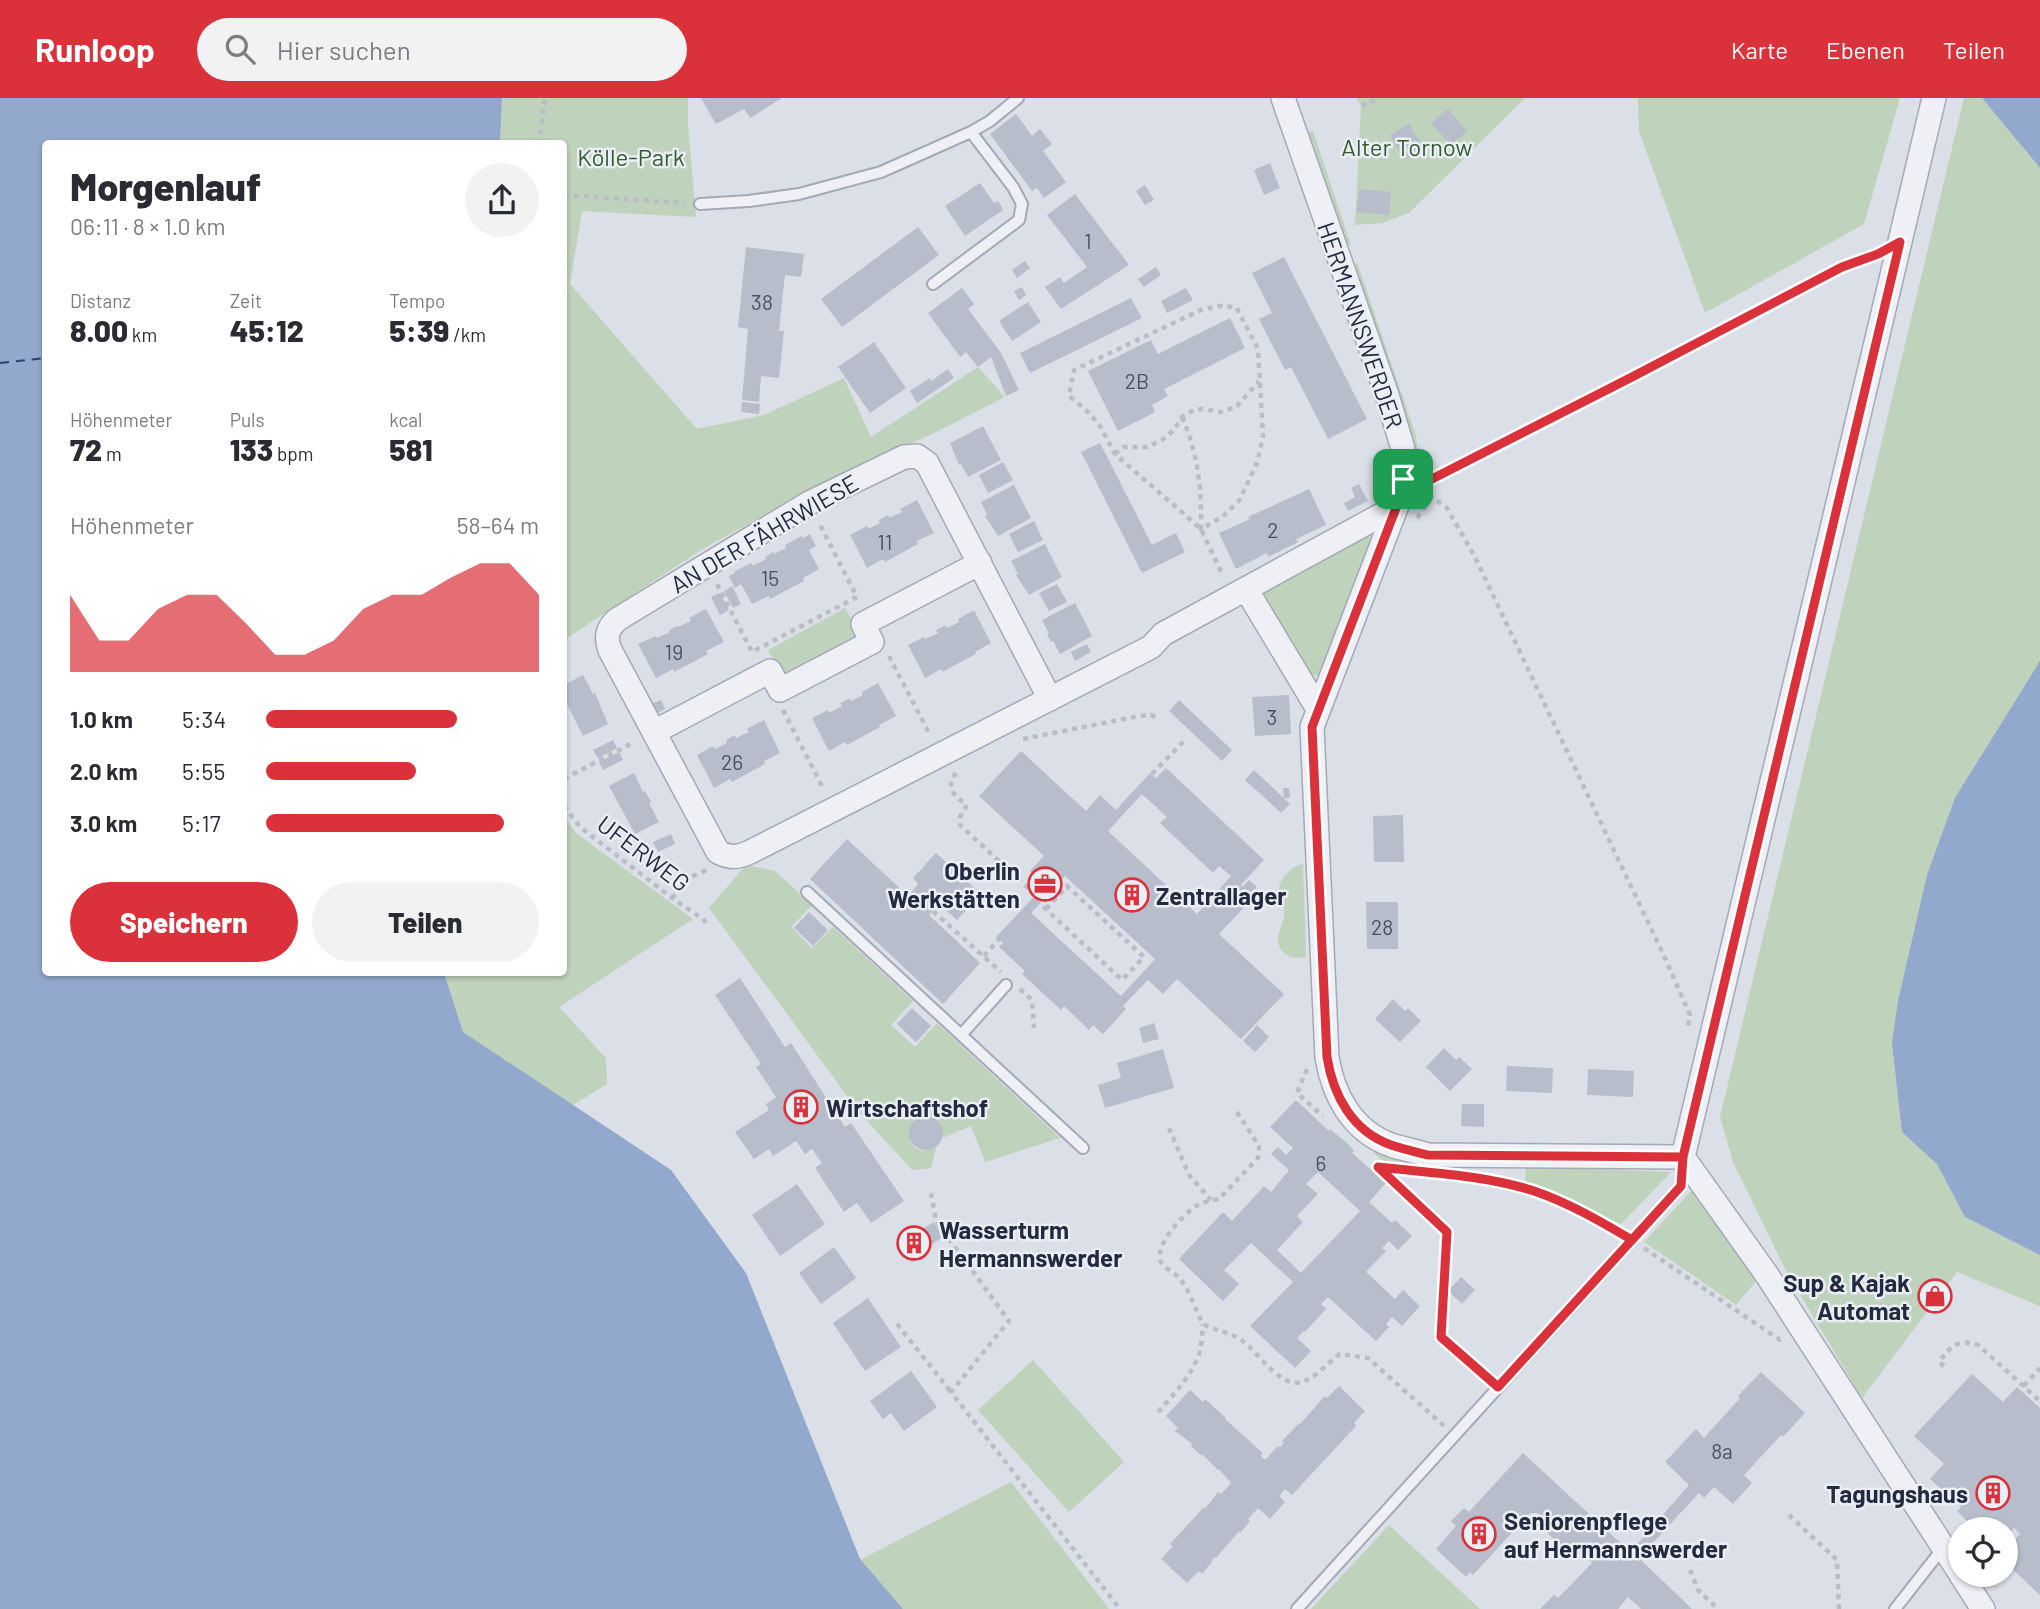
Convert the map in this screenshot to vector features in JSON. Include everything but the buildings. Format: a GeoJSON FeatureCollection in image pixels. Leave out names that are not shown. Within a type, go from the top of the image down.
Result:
{"type":"FeatureCollection","features":[{"type":"Feature","properties":{"kind":"street","name":"HERMANNSWERDER"},"geometry":{"type":"LineString","coordinates":[[1283,98],[1403,449],[1401,495],[1312,727],[1330,1077],[1339,1100],[1352,1119],[1368,1133],[1388,1144],[1428,1155],[1683,1157]]}},
{"type":"Feature","properties":{"kind":"street"},"geometry":{"type":"LineString","coordinates":[[1934,98],[1683,1157],[1767,1275],[1948,1555]]}},
{"type":"Feature","properties":{"kind":"street","name":"AN DER FÄHRWIESE"},"geometry":{"type":"LineString","coordinates":[[733,857],[718,852],[610,650],[608,630],[618,618],[809,503],[904,457],[917,456],[928,463],[1050,699]]}},
{"type":"Feature","properties":{"kind":"street"},"geometry":{"type":"LineString","coordinates":[[733,857],[750,852],[1152,647],[1163,634],[1396,507]]}},
{"type":"Feature","properties":{"kind":"street"},"geometry":{"type":"LineString","coordinates":[[654,732],[770,671],[780,690],[872,642],[863,624],[979,563]]}},
{"type":"Feature","properties":{"kind":"street"},"geometry":{"type":"LineString","coordinates":[[1239,593],[1318,709]]}},
{"type":"Feature","properties":{"kind":"street"},"geometry":{"type":"LineString","coordinates":[[1969,1587],[1983,1609]]}},
{"type":"Feature","properties":{"kind":"lane"},"geometry":{"type":"LineString","coordinates":[[700,204],[799,194],[881,172],[971,132],[990,121],[1018,98]]}},
{"type":"Feature","properties":{"kind":"lane"},"geometry":{"type":"LineString","coordinates":[[933,284],[1019,220],[1022,204],[1013,187],[971,132]]}},
{"type":"Feature","properties":{"kind":"lane"},"geometry":{"type":"LineString","coordinates":[[807,892],[1083,1148]]}},
{"type":"Feature","properties":{"kind":"lane"},"geometry":{"type":"LineString","coordinates":[[961,1035],[1012,986]]}},
{"type":"Feature","properties":{"kind":"lane"},"geometry":{"type":"LineString","coordinates":[[1297,1609],[1681,1186],[1683,1157]]}},
{"type":"Feature","properties":{"kind":"lane"},"geometry":{"type":"LineString","coordinates":[[1895,1609],[1943,1548]]}},
{"type":"Feature","properties":{"kind":"path"},"geometry":{"type":"LineString","coordinates":[[540,140],[545,98]]}},
{"type":"Feature","properties":{"kind":"path"},"geometry":{"type":"LineString","coordinates":[[1361,105],[1381,98]]}},
{"type":"Feature","properties":{"kind":"path"},"geometry":{"type":"LineString","coordinates":[[567,195],[700,204]]}},
{"type":"Feature","properties":{"kind":"path"},"geometry":{"type":"LineString","coordinates":[[1403,479],[1430,480],[1842,267],[1878,254],[1900,242]]}},
{"type":"Feature","properties":{"kind":"path"},"geometry":{"type":"LineString","coordinates":[[1201,529],[1222,517],[1239,501],[1257,463],[1263,436],[1258,349],[1236,307],[1219,306],[1201,310],[1074,370],[1069,396],[1100,424],[1115,454],[1201,529],[1239,593]]}},
{"type":"Feature","properties":{"kind":"path"},"geometry":{"type":"LineString","coordinates":[[1115,454],[1124,447],[1147,447],[1162,440],[1174,430],[1182,417],[1194,410],[1222,412],[1236,407],[1260,380]]}},
{"type":"Feature","properties":{"kind":"path"},"geometry":{"type":"LineString","coordinates":[[1182,417],[1193,445],[1198,471],[1201,529]]}},
{"type":"Feature","properties":{"kind":"path"},"geometry":{"type":"LineString","coordinates":[[1429,495],[1447,508],[1474,555],[1665,958],[1690,1015],[1687,1037]]}},
{"type":"Feature","properties":{"kind":"path"},"geometry":{"type":"LineString","coordinates":[[706,564],[752,652],[857,597],[809,503]]}},
{"type":"Feature","properties":{"kind":"path"},"geometry":{"type":"LineString","coordinates":[[872,642],[880,638],[940,755]]}},
{"type":"Feature","properties":{"kind":"path"},"geometry":{"type":"LineString","coordinates":[[780,690],[774,694],[834,809]]}},
{"type":"Feature","properties":{"kind":"path"},"geometry":{"type":"LineString","coordinates":[[1014,743],[1139,716],[1152,715],[1159,718]]}},
{"type":"Feature","properties":{"kind":"path"},"geometry":{"type":"LineString","coordinates":[[567,777],[654,732]]}},
{"type":"Feature","properties":{"kind":"path"},"geometry":{"type":"LineString","coordinates":[[1152,774],[1184,741]]}},
{"type":"Feature","properties":{"kind":"path"},"geometry":{"type":"LineString","coordinates":[[968,767],[956,773],[950,782],[954,794],[967,805],[960,817],[960,825],[1046,909],[1122,980],[1144,957],[1067,886],[1046,909]]}},
{"type":"Feature","properties":{"kind":"path","name":"UFERWEG"},"geometry":{"type":"LineString","coordinates":[[567,810],[580,827],[704,920],[707,925]]}},
{"type":"Feature","properties":{"kind":"path"},"geometry":{"type":"LineString","coordinates":[[672,898],[689,878],[733,857]]}},
{"type":"Feature","properties":{"kind":"path"},"geometry":{"type":"LineString","coordinates":[[933,911],[1002,973]]}},
{"type":"Feature","properties":{"kind":"path"},"geometry":{"type":"LineString","coordinates":[[984,956],[999,939]]}},
{"type":"Feature","properties":{"kind":"path"},"geometry":{"type":"LineString","coordinates":[[1012,986],[1032,1000],[1034,1028]]}},
{"type":"Feature","properties":{"kind":"path"},"geometry":{"type":"LineString","coordinates":[[1297,1093],[1328,1120]]}},
{"type":"Feature","properties":{"kind":"path"},"geometry":{"type":"LineString","coordinates":[[1158,1412],[1186,1380],[1198,1358],[1203,1324],[1179,1277],[1162,1263],[1161,1248],[1186,1214],[1197,1206],[1219,1199],[1258,1158],[1259,1146],[1237,1112]]}},
{"type":"Feature","properties":{"kind":"path"},"geometry":{"type":"LineString","coordinates":[[1169,1128],[1189,1175],[1211,1200]]}},
{"type":"Feature","properties":{"kind":"path"},"geometry":{"type":"LineString","coordinates":[[1368,1157],[1447,1232],[1441,1337],[1498,1387]]}},
{"type":"Feature","properties":{"kind":"path"},"geometry":{"type":"LineString","coordinates":[[1378,1167],[1389,1168]]}},
{"type":"Feature","properties":{"kind":"path"},"geometry":{"type":"LineString","coordinates":[[1476,1179],[1534,1191],[1582,1210],[1632,1240],[1780,1340],[1799,1324]]}},
{"type":"Feature","properties":{"kind":"path"},"geometry":{"type":"LineString","coordinates":[[931,1193],[936,1221],[1009,1321],[951,1392]]}},
{"type":"Feature","properties":{"kind":"path"},"geometry":{"type":"LineString","coordinates":[[897,1324],[1120,1609]]}},
{"type":"Feature","properties":{"kind":"path"},"geometry":{"type":"LineString","coordinates":[[1203,1324],[1232,1334],[1245,1342],[1284,1380],[1295,1383],[1307,1381],[1340,1354],[1368,1358],[1454,1436]]}},
{"type":"Feature","properties":{"kind":"path"},"geometry":{"type":"LineString","coordinates":[[1944,1366],[1939,1362],[1950,1346],[1958,1342],[1969,1342],[1984,1349],[2040,1401]]}},
{"type":"Feature","properties":{"kind":"path"},"geometry":{"type":"LineString","coordinates":[[2024,1386],[2040,1368]]}},
{"type":"Feature","properties":{"kind":"path"},"geometry":{"type":"LineString","coordinates":[[1789,1515],[1837,1560],[1839,1609]]}},
{"type":"Feature","properties":{"kind":"path"},"geometry":{"type":"LineString","coordinates":[[1690,1570],[1698,1590],[1718,1609]]}},
{"type":"Feature","properties":{"kind":"green space","name":"Kölle-Park"},"geometry":{"type":"Polygon","coordinates":[[[502,98],[688,98],[696,217],[582,211],[570,284],[697,429],[764,415],[844,378],[871,437],[978,367],[1005,397],[932,434],[816,486],[701,550],[567,638],[567,140],[500,140],[502,98]]]}},
{"type":"Feature","properties":{"kind":"green space","name":"Alter Tornow"},"geometry":{"type":"Polygon","coordinates":[[[1356,98],[1525,98],[1409,213],[1382,223],[1355,225],[1361,105],[1356,98]]]}},
{"type":"Feature","properties":{"kind":"green space"},"geometry":{"type":"Polygon","coordinates":[[[1638,98],[1900,98],[1864,224],[1705,313],[1639,131],[1638,98]]]}},
{"type":"Feature","properties":{"kind":"green space"},"geometry":{"type":"Polygon","coordinates":[[[1964,98],[1982,98],[2040,168],[2040,756],[1965,1217],[2040,1255],[2040,1306],[1957,1272],[1862,1398],[1787,1273],[1733,1162],[1720,1117],[1964,98]]]}},
{"type":"Feature","properties":{"kind":"green space"},"geometry":{"type":"Polygon","coordinates":[[[1313,131],[1351,245],[1341,241],[1305,133],[1313,131]]]}},
{"type":"Feature","properties":{"kind":"green space"},"geometry":{"type":"Polygon","coordinates":[[[1357,262],[1416,436],[1418,469],[1411,469],[1352,271],[1357,262]]]}},
{"type":"Feature","properties":{"kind":"green space"},"geometry":{"type":"Polygon","coordinates":[[[1366,536],[1373,540],[1321,673],[1310,676],[1257,595],[1366,536]]]}},
{"type":"Feature","properties":{"kind":"green space"},"geometry":{"type":"Polygon","coordinates":[[[845,608],[863,642],[787,684],[768,650],[845,608]]]}},
{"type":"Feature","properties":{"kind":"green space"},"geometry":{"type":"Polygon","coordinates":[[[567,820],[576,833],[693,919],[559,1007],[606,1058],[607,1084],[573,1105],[463,1032],[445,976],[567,976],[567,820]]]}},
{"type":"Feature","properties":{"kind":"green space"},"geometry":{"type":"Polygon","coordinates":[[[1303,864],[1306,957],[1296,958],[1283,953],[1279,944],[1278,936],[1284,916],[1279,886],[1287,873],[1303,864]]]}},
{"type":"Feature","properties":{"kind":"green space"},"geometry":{"type":"Polygon","coordinates":[[[746,865],[775,871],[812,905],[791,927],[812,948],[833,927],[913,1001],[891,1025],[915,1047],[937,1023],[1060,1138],[985,1162],[971,1126],[943,1138],[939,1122],[925,1115],[912,1124],[911,1141],[916,1148],[924,1150],[936,1147],[931,1168],[912,1170],[859,1112],[709,908],[746,865]]]}},
{"type":"Feature","properties":{"kind":"green space"},"geometry":{"type":"Polygon","coordinates":[[[1374,1149],[1411,1158],[1410,1167],[1385,1163],[1374,1153],[1374,1149]]]}},
{"type":"Feature","properties":{"kind":"green space"},"geometry":{"type":"Polygon","coordinates":[[[1526,1167],[1671,1172],[1621,1224],[1525,1184],[1526,1167]]]}},
{"type":"Feature","properties":{"kind":"green space"},"geometry":{"type":"Polygon","coordinates":[[[1696,1186],[1757,1280],[1736,1305],[1644,1242],[1696,1186]]]}},
{"type":"Feature","properties":{"kind":"green space"},"geometry":{"type":"Polygon","coordinates":[[[1033,1360],[1124,1462],[1069,1512],[978,1410],[1033,1360]]]}},
{"type":"Feature","properties":{"kind":"green space"},"geometry":{"type":"Polygon","coordinates":[[[1011,1482],[1109,1609],[903,1609],[860,1560],[1011,1482]]]}},
{"type":"Feature","properties":{"kind":"green space"},"geometry":{"type":"Polygon","coordinates":[[[1389,1525],[1480,1609],[1311,1609],[1389,1525]]]}},
{"type":"Feature","properties":{"kind":"water"},"geometry":{"type":"Polygon","coordinates":[[[0,98],[502,98],[500,140],[42,140],[42,976],[445,976],[463,1032],[671,1170],[746,1273],[860,1559],[903,1609],[0,1609],[0,98]]]}},
{"type":"Feature","properties":{"kind":"water"},"geometry":{"type":"Polygon","coordinates":[[[1982,98],[2040,98],[2040,168],[1982,98]]]}},
{"type":"Feature","properties":{"kind":"water"},"geometry":{"type":"Polygon","coordinates":[[[2040,661],[2040,1255],[1965,1217],[1937,1164],[1902,1132],[1892,1043],[1898,1001],[1927,875],[1955,798],[2040,661]]]}},
{"type":"Feature","properties":{"kind":"ferry route"},"geometry":{"type":"LineString","coordinates":[[0,363],[42,358]]}},
{"type":"Feature","properties":{"kind":"place","name":"Oberlin Werkstätten"},"geometry":{"type":"Point","coordinates":[1045,884]}},
{"type":"Feature","properties":{"kind":"place","name":"Zentrallager"},"geometry":{"type":"Point","coordinates":[1132,895]}},
{"type":"Feature","properties":{"kind":"place","name":"Wirtschaftshof"},"geometry":{"type":"Point","coordinates":[801,1107]}},
{"type":"Feature","properties":{"kind":"place","name":"Wasserturm Hermannswerder"},"geometry":{"type":"Point","coordinates":[914,1243]}},
{"type":"Feature","properties":{"kind":"place","name":"Sup & Kajak Automat"},"geometry":{"type":"Point","coordinates":[1935,1296]}},
{"type":"Feature","properties":{"kind":"place","name":"Tagungshaus"},"geometry":{"type":"Point","coordinates":[1993,1493]}},
{"type":"Feature","properties":{"kind":"place","name":"Seniorenpflege auf Hermannswerder"},"geometry":{"type":"Point","coordinates":[1479,1534]}},
{"type":"Feature","properties":{"kind":"route"},"geometry":{"type":"LineString","coordinates":[[1403,479],[1401,495],[1312,727],[1327,1057],[1330,1077],[1339,1100],[1352,1119],[1368,1133],[1388,1144],[1428,1155],[1683,1157],[1681,1186],[1498,1387],[1441,1337],[1447,1232],[1378,1167],[1487,1180],[1534,1191],[1582,1210],[1632,1240],[1681,1186],[1683,1157],[1900,242],[1878,254],[1842,267],[1430,480],[1403,479]]}}]}
